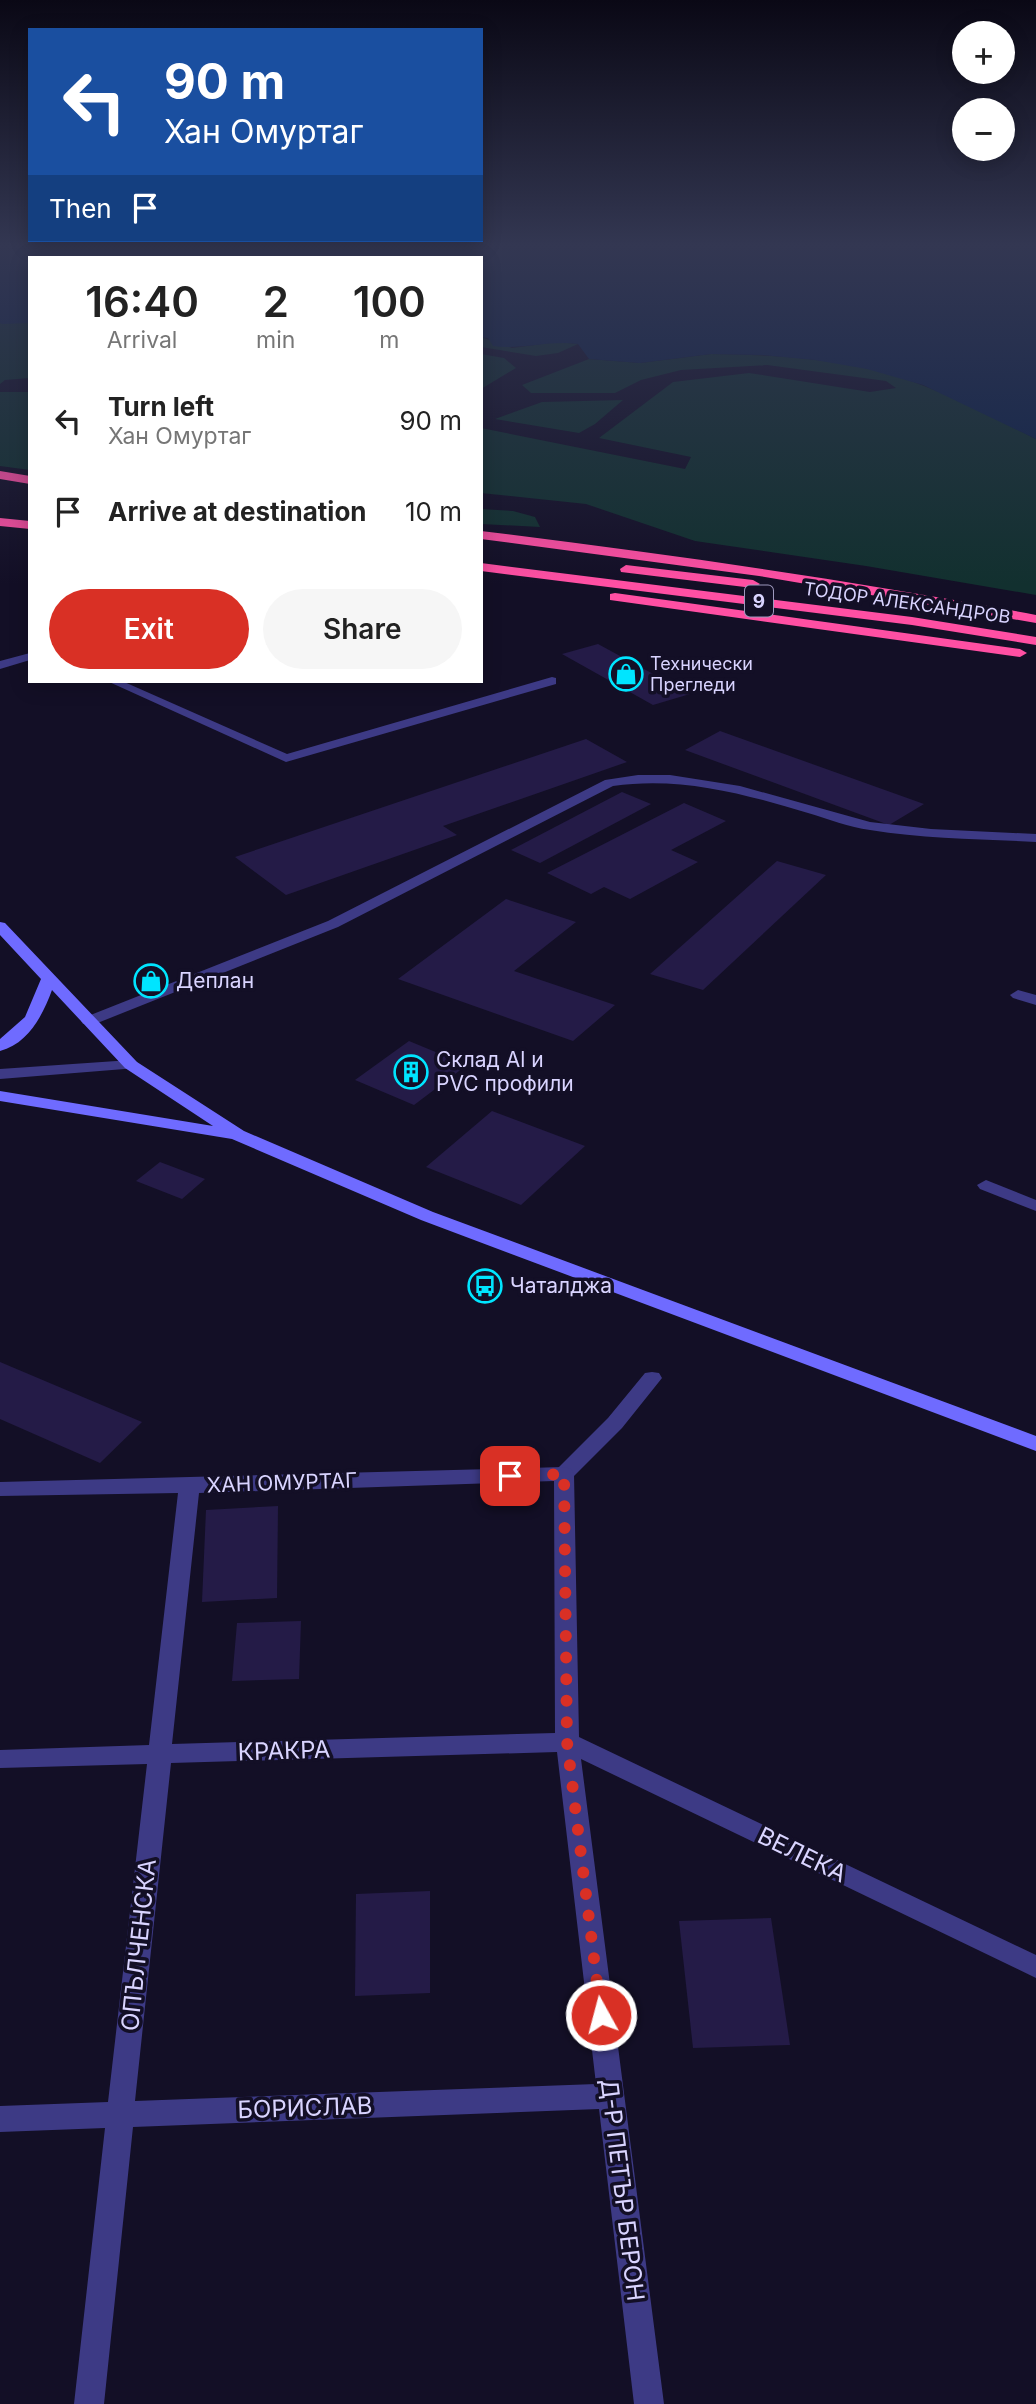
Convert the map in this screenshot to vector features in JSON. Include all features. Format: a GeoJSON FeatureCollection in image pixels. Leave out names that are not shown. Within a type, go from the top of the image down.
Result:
{"type":"FeatureCollection","features":[{"type":"Feature","properties":{"kind":"highway"},"geometry":{"type":"LineString","coordinates":[[0,475],[28,480]]}},
{"type":"Feature","properties":{"kind":"highway"},"geometry":{"type":"LineString","coordinates":[[0,522],[28,525]]}},
{"type":"Feature","properties":{"kind":"highway"},"geometry":{"type":"LineString","coordinates":[[0,535],[28,537]]}},
{"type":"Feature","properties":{"kind":"highway"},"geometry":{"type":"LineString","coordinates":[[483,536],[744,569],[919,596],[1036,619]]}},
{"type":"Feature","properties":{"kind":"highway","name":"ТОДОР АЛЕКСАНДРОВ"},"geometry":{"type":"LineString","coordinates":[[483,567],[912,621],[1036,641]]}},
{"type":"Feature","properties":{"kind":"highway","name":"ТОДОР АЛЕКСАНДРОВ"},"geometry":{"type":"LineString","coordinates":[[617,568],[922,606],[1036,625]]}},
{"type":"Feature","properties":{"kind":"highway"},"geometry":{"type":"LineString","coordinates":[[483,581],[636,599],[1036,655]]}},
{"type":"Feature","properties":{"kind":"main road"},"geometry":{"type":"LineString","coordinates":[[0,926],[131,1065],[238,1135],[427,1216],[1036,1444]]}},
{"type":"Feature","properties":{"kind":"main road"},"geometry":{"type":"LineString","coordinates":[[0,1046],[17,1037],[36,1016],[49,978]]}},
{"type":"Feature","properties":{"kind":"main road"},"geometry":{"type":"LineString","coordinates":[[0,1097],[238,1135]]}},
{"type":"Feature","properties":{"kind":"street"},"geometry":{"type":"LineString","coordinates":[[0,665],[28,657]]}},
{"type":"Feature","properties":{"kind":"street"},"geometry":{"type":"LineString","coordinates":[[117,683],[286,758],[552,681]]}},
{"type":"Feature","properties":{"kind":"street"},"geometry":{"type":"LineString","coordinates":[[89,1021],[333,924],[610,783],[627,779],[652,778],[708,783],[869,826],[896,830],[1036,838]]}},
{"type":"Feature","properties":{"kind":"street"},"geometry":{"type":"LineString","coordinates":[[1018,995],[1036,1000]]}},
{"type":"Feature","properties":{"kind":"street"},"geometry":{"type":"LineString","coordinates":[[0,1074],[131,1065]]}},
{"type":"Feature","properties":{"kind":"street"},"geometry":{"type":"LineString","coordinates":[[986,1185],[1036,1206]]}},
{"type":"Feature","properties":{"kind":"street"},"geometry":{"type":"LineString","coordinates":[[564,1474],[615,1423],[652,1378]]}},
{"type":"Feature","properties":{"kind":"street","name":"ХАН ОМУРТАГ"},"geometry":{"type":"LineString","coordinates":[[0,1489],[564,1474]]}},
{"type":"Feature","properties":{"kind":"street","name":"Д-Р ПЕТЪР БЕРОН"},"geometry":{"type":"LineString","coordinates":[[564,1474],[567,1742],[649,2404]]}},
{"type":"Feature","properties":{"kind":"street","name":"ОПЪЛЧЕНСКА"},"geometry":{"type":"LineString","coordinates":[[89,2404],[189,1486]]}},
{"type":"Feature","properties":{"kind":"street","name":"КРАКРА"},"geometry":{"type":"LineString","coordinates":[[0,1759],[567,1742]]}},
{"type":"Feature","properties":{"kind":"street","name":"ВЕЛЕКА"},"geometry":{"type":"LineString","coordinates":[[567,1742],[1036,1967]]}},
{"type":"Feature","properties":{"kind":"street","name":"БОРИСЛАВ"},"geometry":{"type":"LineString","coordinates":[[0,2119],[611,2096]]}},
{"type":"Feature","properties":{"kind":"green space"},"geometry":{"type":"Polygon","coordinates":[[[0,360],[28,360],[28,378],[5,380],[0,384],[0,360]]]}},
{"type":"Feature","properties":{"kind":"green space"},"geometry":{"type":"Polygon","coordinates":[[[483,360],[507,360],[516,368],[483,388],[483,360]]]}},
{"type":"Feature","properties":{"kind":"green space"},"geometry":{"type":"Polygon","coordinates":[[[586,360],[640,363],[662,360],[820,360],[846,364],[899,377],[938,392],[1036,439],[1036,595],[695,541],[586,504],[483,493],[483,428],[685,469],[691,457],[599,438],[673,382],[749,373],[870,392],[896,388],[886,381],[767,365],[681,370],[641,380],[615,393],[531,393],[522,385],[586,360]]]}},
{"type":"Feature","properties":{"kind":"green space"},"geometry":{"type":"Polygon","coordinates":[[[0,392],[28,392],[28,470],[0,466],[0,392]]]}},
{"type":"Feature","properties":{"kind":"green space"},"geometry":{"type":"Polygon","coordinates":[[[623,400],[595,424],[579,433],[495,419],[542,402],[623,400]]]}},
{"type":"Feature","properties":{"kind":"green space"},"geometry":{"type":"Polygon","coordinates":[[[483,509],[513,511],[535,517],[540,527],[483,524],[483,509]]]}},
{"type":"Feature","properties":{"kind":"water"},"geometry":{"type":"Polygon","coordinates":[[[604,360],[662,360],[640,363],[604,360]]]}},
{"type":"Feature","properties":{"kind":"water"},"geometry":{"type":"Polygon","coordinates":[[[816,360],[1036,360],[1036,439],[923,385],[867,369],[816,360]]]}},
{"type":"Feature","properties":{"kind":"building","name":"Технически Прегледи"},"geometry":{"type":"Polygon","coordinates":[[[598,644],[690,694],[653,705],[562,654],[598,644]]]}},
{"type":"Feature","properties":{"kind":"building"},"geometry":{"type":"Polygon","coordinates":[[[720,731],[924,804],[889,825],[685,750],[720,731]]]}},
{"type":"Feature","properties":{"kind":"building"},"geometry":{"type":"Polygon","coordinates":[[[586,739],[627,762],[443,826],[457,835],[286,895],[235,857],[586,739]]]}},
{"type":"Feature","properties":{"kind":"building"},"geometry":{"type":"Polygon","coordinates":[[[622,792],[651,804],[540,863],[511,850],[622,792]]]}},
{"type":"Feature","properties":{"kind":"building"},"geometry":{"type":"Polygon","coordinates":[[[684,803],[726,821],[671,850],[698,862],[630,899],[604,887],[591,894],[547,873],[684,803]]]}},
{"type":"Feature","properties":{"kind":"building"},"geometry":{"type":"Polygon","coordinates":[[[777,861],[826,875],[703,990],[650,974],[777,861]]]}},
{"type":"Feature","properties":{"kind":"building"},"geometry":{"type":"Polygon","coordinates":[[[506,899],[576,922],[514,971],[615,1005],[573,1041],[398,979],[506,899]]]}},
{"type":"Feature","properties":{"kind":"building","name":"Склад Al и PVC профили"},"geometry":{"type":"Polygon","coordinates":[[[409,1041],[467,1065],[414,1105],[355,1080],[409,1041]]]}},
{"type":"Feature","properties":{"kind":"building"},"geometry":{"type":"Polygon","coordinates":[[[492,1111],[585,1146],[521,1205],[426,1167],[492,1111]]]}},
{"type":"Feature","properties":{"kind":"building"},"geometry":{"type":"Polygon","coordinates":[[[160,1162],[205,1179],[182,1199],[136,1181],[160,1162]]]}},
{"type":"Feature","properties":{"kind":"building"},"geometry":{"type":"Polygon","coordinates":[[[0,1362],[142,1422],[100,1463],[0,1419],[0,1362]]]}},
{"type":"Feature","properties":{"kind":"building"},"geometry":{"type":"Polygon","coordinates":[[[278,1506],[277,1598],[202,1602],[206,1510],[278,1506]]]}},
{"type":"Feature","properties":{"kind":"building"},"geometry":{"type":"Polygon","coordinates":[[[301,1621],[299,1679],[232,1681],[237,1623],[301,1621]]]}},
{"type":"Feature","properties":{"kind":"building"},"geometry":{"type":"Polygon","coordinates":[[[430,1891],[430,1993],[355,1996],[356,1894],[430,1891]]]}},
{"type":"Feature","properties":{"kind":"building"},"geometry":{"type":"Polygon","coordinates":[[[771,1918],[790,2045],[693,2048],[679,1921],[771,1918]]]}},
{"type":"Feature","properties":{"kind":"place","name":"Технически Прегледи"},"geometry":{"type":"Point","coordinates":[626,674]}},
{"type":"Feature","properties":{"kind":"place","name":"Деплан"},"geometry":{"type":"Point","coordinates":[151,981]}},
{"type":"Feature","properties":{"kind":"place","name":"Склад Al и PVC профили"},"geometry":{"type":"Point","coordinates":[411,1072]}},
{"type":"Feature","properties":{"kind":"place","name":"Чаталджа"},"geometry":{"type":"Point","coordinates":[485,1286]}},
{"type":"Feature","properties":{"kind":"route"},"geometry":{"type":"LineString","coordinates":[[510,1476],[564,1474],[567,1742],[601,2015]]}}]}
